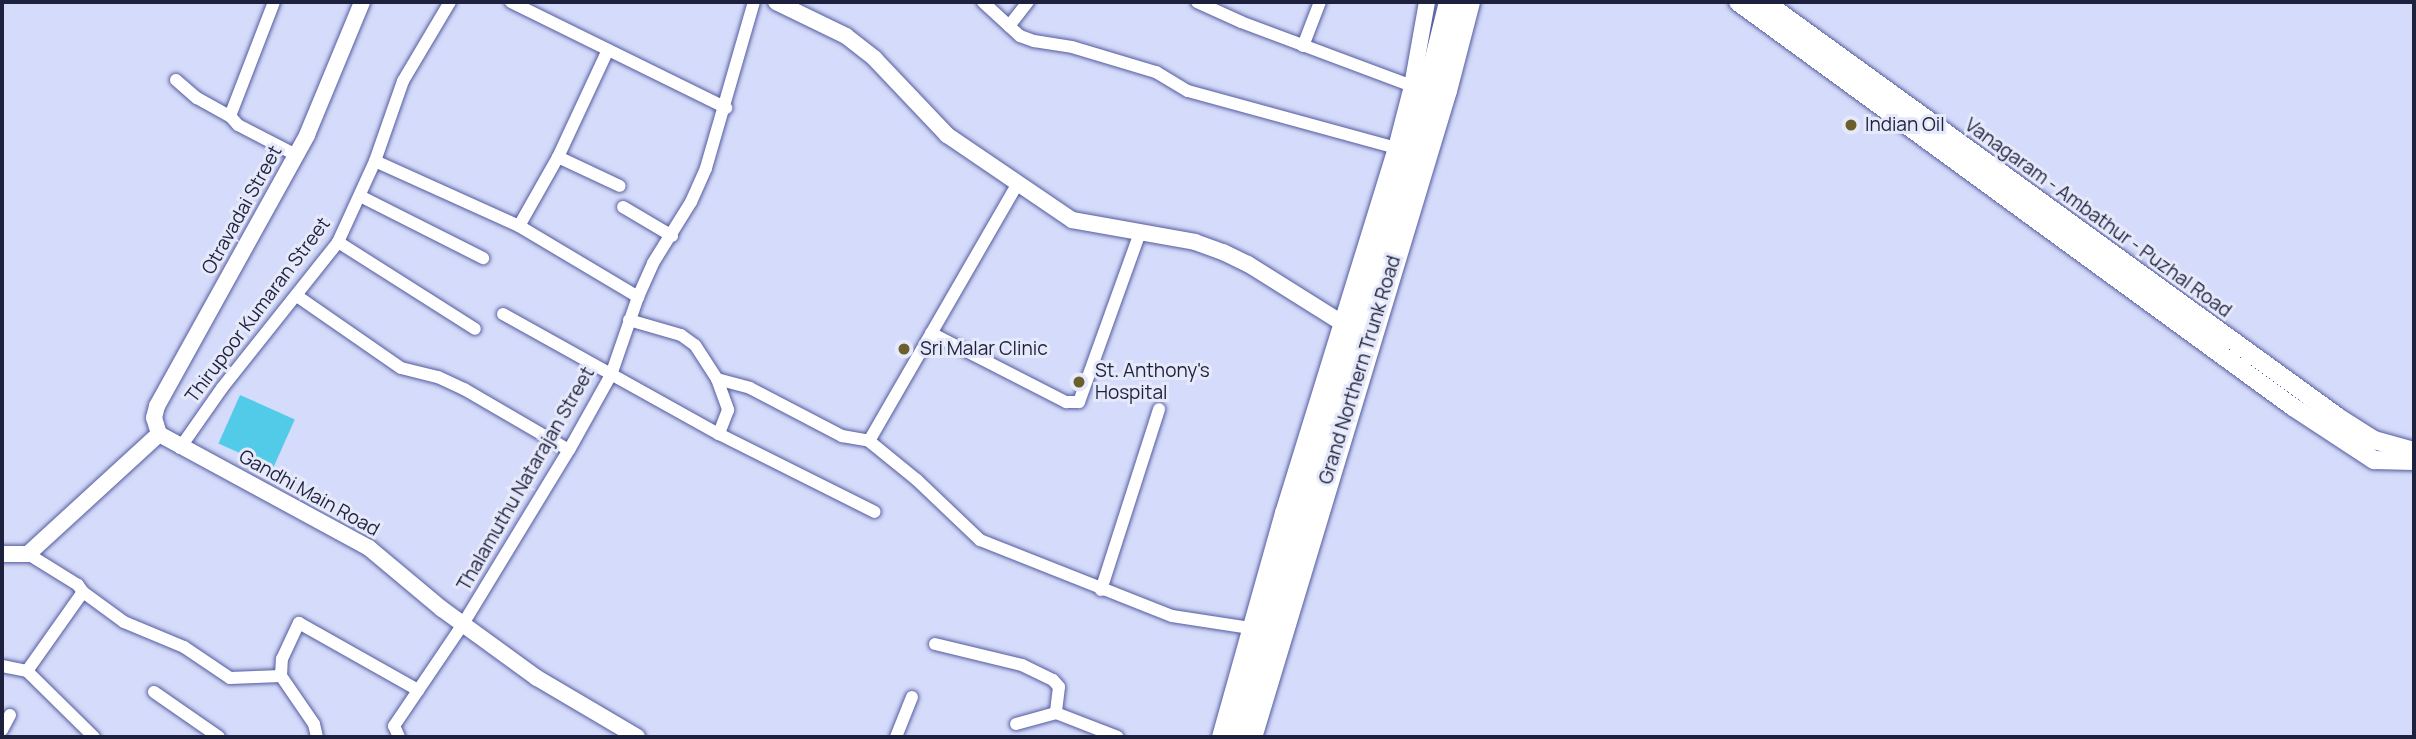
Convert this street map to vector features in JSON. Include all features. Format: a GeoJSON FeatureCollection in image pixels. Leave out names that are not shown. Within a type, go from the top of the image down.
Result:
{"type":"FeatureCollection","features":[{"type":"Feature","properties":{"kind":"highway","name":"Grand Northern Trunk Road"},"geometry":{"type":"LineString","coordinates":[[1234,737],[1342,365],[1418,126],[1449,2]]}},
{"type":"Feature","properties":{"kind":"highway","name":"Grand Northern Trunk Road"},"geometry":{"type":"LineString","coordinates":[[1251,737],[1442,103],[1469,2]]}},
{"type":"Feature","properties":{"kind":"main road"},"geometry":{"type":"LineString","coordinates":[[1738,2],[2293,407],[2374,460],[2414,461]]}},
{"type":"Feature","properties":{"kind":"main road","name":"Vanagaram - Ambathur - Puzhal Road"},"geometry":{"type":"LineString","coordinates":[[1765,2],[2338,417],[2374,440],[2414,451]]}},
{"type":"Feature","properties":{"kind":"street"},"geometry":{"type":"LineString","coordinates":[[230,116],[274,2]]}},
{"type":"Feature","properties":{"kind":"street","name":"Otravadai Street"},"geometry":{"type":"LineString","coordinates":[[159,433],[154,418],[157,406],[296,155],[362,2]]}},
{"type":"Feature","properties":{"kind":"street","name":"Thirupoor Kumaran Street"},"geometry":{"type":"LineString","coordinates":[[180,448],[222,388],[338,243],[375,161],[403,81],[450,2]]}},
{"type":"Feature","properties":{"kind":"street"},"geometry":{"type":"LineString","coordinates":[[511,2],[726,108]]}},
{"type":"Feature","properties":{"kind":"street","name":"Thalamuthu Natarajan Street"},"geometry":{"type":"LineString","coordinates":[[399,737],[394,726],[463,624],[569,450],[611,375],[638,296],[653,263],[672,236],[696,191],[726,108],[754,2]]}},
{"type":"Feature","properties":{"kind":"street"},"geometry":{"type":"LineString","coordinates":[[776,2],[846,36],[875,59],[947,135],[1072,220],[1195,242],[1223,252],[1248,264],[1342,323]]}},
{"type":"Feature","properties":{"kind":"street"},"geometry":{"type":"LineString","coordinates":[[983,2],[1020,36],[1034,41],[1072,47],[1156,72],[1188,91],[1396,148]]}},
{"type":"Feature","properties":{"kind":"street"},"geometry":{"type":"LineString","coordinates":[[1009,26],[1028,2]]}},
{"type":"Feature","properties":{"kind":"street"},"geometry":{"type":"LineString","coordinates":[[1197,2],[1303,46],[1412,86]]}},
{"type":"Feature","properties":{"kind":"street"},"geometry":{"type":"LineString","coordinates":[[1303,46],[1320,2]]}},
{"type":"Feature","properties":{"kind":"street"},"geometry":{"type":"LineString","coordinates":[[1220,737],[1250,628],[1396,148],[1412,86],[1427,2]]}},
{"type":"Feature","properties":{"kind":"street"},"geometry":{"type":"LineString","coordinates":[[519,226],[558,157],[608,50]]}},
{"type":"Feature","properties":{"kind":"street"},"geometry":{"type":"LineString","coordinates":[[176,80],[197,98],[230,116],[238,125],[296,155]]}},
{"type":"Feature","properties":{"kind":"street"},"geometry":{"type":"LineString","coordinates":[[558,157],[620,186]]}},
{"type":"Feature","properties":{"kind":"street"},"geometry":{"type":"LineString","coordinates":[[375,161],[519,226],[638,296]]}},
{"type":"Feature","properties":{"kind":"street"},"geometry":{"type":"LineString","coordinates":[[869,441],[1017,185]]}},
{"type":"Feature","properties":{"kind":"street"},"geometry":{"type":"LineString","coordinates":[[360,196],[483,258]]}},
{"type":"Feature","properties":{"kind":"street"},"geometry":{"type":"LineString","coordinates":[[623,207],[672,236]]}},
{"type":"Feature","properties":{"kind":"street"},"geometry":{"type":"LineString","coordinates":[[931,333],[1066,402],[1079,402],[1140,233]]}},
{"type":"Feature","properties":{"kind":"street"},"geometry":{"type":"LineString","coordinates":[[338,243],[475,329]]}},
{"type":"Feature","properties":{"kind":"street"},"geometry":{"type":"LineString","coordinates":[[296,296],[401,368],[438,377],[464,388],[569,450]]}},
{"type":"Feature","properties":{"kind":"street"},"geometry":{"type":"LineString","coordinates":[[503,314],[719,434],[875,512]]}},
{"type":"Feature","properties":{"kind":"street"},"geometry":{"type":"LineString","coordinates":[[629,320],[681,335],[695,345],[717,379],[728,410],[719,434]]}},
{"type":"Feature","properties":{"kind":"street"},"geometry":{"type":"LineString","coordinates":[[717,379],[750,388],[842,436],[869,441],[917,480],[980,540],[1172,616],[1250,628]]}},
{"type":"Feature","properties":{"kind":"street"},"geometry":{"type":"LineString","coordinates":[[1101,590],[1159,409]]}},
{"type":"Feature","properties":{"kind":"street"},"geometry":{"type":"LineString","coordinates":[[28,554],[159,433]]}},
{"type":"Feature","properties":{"kind":"street","name":"Gandhi Main Road"},"geometry":{"type":"LineString","coordinates":[[159,433],[180,448],[369,548],[463,624],[537,678],[637,737]]}},
{"type":"Feature","properties":{"kind":"street"},"geometry":{"type":"LineString","coordinates":[[2,554],[28,554],[78,585],[83,592],[124,622],[184,647],[230,678],[281,677]]}},
{"type":"Feature","properties":{"kind":"street"},"geometry":{"type":"LineString","coordinates":[[27,671],[83,592]]}},
{"type":"Feature","properties":{"kind":"street"},"geometry":{"type":"LineString","coordinates":[[317,737],[314,724],[281,677],[282,659],[299,623],[418,690]]}},
{"type":"Feature","properties":{"kind":"street"},"geometry":{"type":"LineString","coordinates":[[936,644],[1022,665],[1053,680],[1059,687],[1056,713]]}},
{"type":"Feature","properties":{"kind":"street"},"geometry":{"type":"LineString","coordinates":[[2,666],[27,671],[94,737]]}},
{"type":"Feature","properties":{"kind":"street"},"geometry":{"type":"LineString","coordinates":[[154,692],[219,737]]}},
{"type":"Feature","properties":{"kind":"street"},"geometry":{"type":"LineString","coordinates":[[896,737],[912,697]]}},
{"type":"Feature","properties":{"kind":"street"},"geometry":{"type":"LineString","coordinates":[[1016,724],[1056,713],[1118,737]]}},
{"type":"Feature","properties":{"kind":"street"},"geometry":{"type":"LineString","coordinates":[[2,730],[10,715]]}},
{"type":"Feature","properties":{"kind":"water"},"geometry":{"type":"Polygon","coordinates":[[[240,395],[295,419],[273,468],[218,443],[240,395]]]}},
{"type":"Feature","properties":{"kind":"place","name":"Indian Oil"},"geometry":{"type":"Point","coordinates":[1851,125]}},
{"type":"Feature","properties":{"kind":"place","name":"Sri Malar Clinic"},"geometry":{"type":"Point","coordinates":[904,349]}},
{"type":"Feature","properties":{"kind":"place","name":"St. Anthony's Hospital"},"geometry":{"type":"Point","coordinates":[1079,382]}}]}
